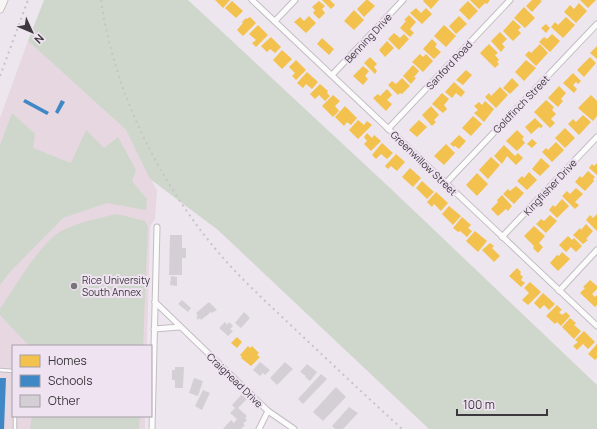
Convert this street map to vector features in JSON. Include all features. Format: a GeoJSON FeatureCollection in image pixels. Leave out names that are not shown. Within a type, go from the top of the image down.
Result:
{"type":"FeatureCollection","features":[{"type":"Feature","properties":{"kind":"main road"},"geometry":{"type":"LineString","coordinates":[[0,9],[4,0]]}},
{"type":"Feature","properties":{"kind":"street","name":"Greenwillow Street"},"geometry":{"type":"LineString","coordinates":[[252,0],[597,326]]}},
{"type":"Feature","properties":{"kind":"street"},"geometry":{"type":"LineString","coordinates":[[275,21],[295,0]]}},
{"type":"Feature","properties":{"kind":"street","name":"Benning Drive"},"geometry":{"type":"LineString","coordinates":[[332,75],[403,0]]}},
{"type":"Feature","properties":{"kind":"street","name":"Sanford Road"},"geometry":{"type":"LineString","coordinates":[[388,129],[510,0]]}},
{"type":"Feature","properties":{"kind":"street","name":"Goldfinch Street"},"geometry":{"type":"LineString","coordinates":[[445,184],[597,24]]}},
{"type":"Feature","properties":{"kind":"street","name":"Kingfisher Drive"},"geometry":{"type":"LineString","coordinates":[[502,237],[597,137]]}},
{"type":"Feature","properties":{"kind":"street"},"geometry":{"type":"LineString","coordinates":[[152,429],[157,227]]}},
{"type":"Feature","properties":{"kind":"street"},"geometry":{"type":"LineString","coordinates":[[559,290],[597,250]]}},
{"type":"Feature","properties":{"kind":"street","name":"Craighead Drive"},"geometry":{"type":"LineString","coordinates":[[155,302],[268,411],[294,429]]}},
{"type":"Feature","properties":{"kind":"street"},"geometry":{"type":"LineString","coordinates":[[154,328],[180,327]]}},
{"type":"Feature","properties":{"kind":"street"},"geometry":{"type":"LineString","coordinates":[[259,429],[268,411]]}},
{"type":"Feature","properties":{"kind":"lane"},"geometry":{"type":"LineString","coordinates":[[0,370],[12,371]]}},
{"type":"Feature","properties":{"kind":"lane"},"geometry":{"type":"LineString","coordinates":[[15,417],[15,429]]}},
{"type":"Feature","properties":{"kind":"shaded area"},"geometry":{"type":"Polygon","coordinates":[[[44,0],[188,0],[389,187],[597,385],[597,429],[429,429],[218,230],[150,179],[126,130],[28,41],[44,0]]]}},
{"type":"Feature","properties":{"kind":"shaded area","name":"Rice University South Annex"},"geometry":{"type":"Polygon","coordinates":[[[28,41],[126,130],[157,191],[155,218],[150,227],[147,345],[12,345],[12,417],[145,417],[145,429],[0,429],[0,118],[28,41]]]}},
{"type":"Feature","properties":{"kind":"shaded area"},"geometry":{"type":"Polygon","coordinates":[[[12,113],[35,134],[33,148],[71,163],[86,130],[104,148],[118,137],[136,170],[132,181],[147,199],[146,210],[107,203],[63,218],[9,273],[0,285],[0,145],[12,113]]]}},
{"type":"Feature","properties":{"kind":"shaded area"},"geometry":{"type":"Polygon","coordinates":[[[117,214],[145,221],[148,227],[143,345],[28,345],[0,315],[0,309],[38,254],[55,235],[69,227],[117,214]]]}},
{"type":"Feature","properties":{"kind":"shaded area"},"geometry":{"type":"Polygon","coordinates":[[[32,417],[140,417],[139,429],[30,429],[32,417]]]}},
{"type":"Feature","properties":{"kind":"building: Homes"},"geometry":{"type":"Polygon","coordinates":[[[215,0],[230,0],[223,8],[215,0]]]}},
{"type":"Feature","properties":{"kind":"building: Homes"},"geometry":{"type":"Polygon","coordinates":[[[322,0],[330,0],[335,5],[331,9],[322,0]]]}},
{"type":"Feature","properties":{"kind":"building: Homes"},"geometry":{"type":"Polygon","coordinates":[[[366,0],[375,6],[364,17],[357,9],[366,0]]]}},
{"type":"Feature","properties":{"kind":"building: Homes"},"geometry":{"type":"Polygon","coordinates":[[[439,0],[431,9],[423,1],[439,0]]]}},
{"type":"Feature","properties":{"kind":"building: Homes"},"geometry":{"type":"Polygon","coordinates":[[[470,0],[490,0],[479,9],[470,0]]]}},
{"type":"Feature","properties":{"kind":"building: Homes"},"geometry":{"type":"Polygon","coordinates":[[[532,0],[542,1],[532,12],[526,6],[532,0]]]}},
{"type":"Feature","properties":{"kind":"building: Homes"},"geometry":{"type":"Polygon","coordinates":[[[580,0],[596,0],[588,8],[580,0]]]}},
{"type":"Feature","properties":{"kind":"building: Homes"},"geometry":{"type":"Polygon","coordinates":[[[232,1],[243,11],[236,18],[225,8],[232,1]]]}},
{"type":"Feature","properties":{"kind":"building: Homes"},"geometry":{"type":"Polygon","coordinates":[[[319,1],[325,6],[322,9],[325,13],[319,19],[313,13],[315,10],[312,7],[319,1]]]}},
{"type":"Feature","properties":{"kind":"building: Homes"},"geometry":{"type":"Polygon","coordinates":[[[468,1],[478,11],[469,20],[459,10],[468,1]]]}},
{"type":"Feature","properties":{"kind":"building: Homes"},"geometry":{"type":"Polygon","coordinates":[[[579,3],[587,11],[576,23],[564,12],[570,5],[574,9],[579,3]]]}},
{"type":"Feature","properties":{"kind":"building: Homes"},"geometry":{"type":"Polygon","coordinates":[[[524,7],[535,18],[525,28],[514,18],[524,7]]]}},
{"type":"Feature","properties":{"kind":"building: Homes"},"geometry":{"type":"Polygon","coordinates":[[[416,8],[421,13],[426,8],[432,14],[422,24],[410,13],[416,8]]]}},
{"type":"Feature","properties":{"kind":"building: Homes"},"geometry":{"type":"Polygon","coordinates":[[[354,10],[364,20],[354,30],[344,21],[354,10]]]}},
{"type":"Feature","properties":{"kind":"building: Homes"},"geometry":{"type":"Polygon","coordinates":[[[409,15],[416,22],[410,29],[414,33],[410,37],[400,28],[406,21],[404,20],[409,15]]]}},
{"type":"Feature","properties":{"kind":"building: Homes"},"geometry":{"type":"Polygon","coordinates":[[[309,16],[316,23],[306,33],[294,22],[300,17],[304,21],[309,16]]]}},
{"type":"Feature","properties":{"kind":"building: Homes"},"geometry":{"type":"Polygon","coordinates":[[[459,16],[467,24],[456,34],[449,26],[459,16]]]}},
{"type":"Feature","properties":{"kind":"building: Homes"},"geometry":{"type":"Polygon","coordinates":[[[250,17],[256,23],[243,36],[237,30],[246,18],[247,19],[250,17]]]}},
{"type":"Feature","properties":{"kind":"building: Homes"},"geometry":{"type":"Polygon","coordinates":[[[566,17],[575,25],[563,38],[551,27],[555,22],[558,25],[566,17]]]}},
{"type":"Feature","properties":{"kind":"building: Homes"},"geometry":{"type":"Polygon","coordinates":[[[513,20],[521,27],[518,30],[521,33],[513,41],[503,31],[513,20]]]}},
{"type":"Feature","properties":{"kind":"building: Homes"},"geometry":{"type":"Polygon","coordinates":[[[546,24],[550,28],[546,33],[541,28],[546,24]]]}},
{"type":"Feature","properties":{"kind":"building: Homes"},"geometry":{"type":"Polygon","coordinates":[[[258,25],[268,35],[256,47],[252,43],[256,40],[249,34],[258,25]]]}},
{"type":"Feature","properties":{"kind":"building: Homes"},"geometry":{"type":"Polygon","coordinates":[[[444,25],[456,36],[446,47],[434,36],[444,25]]]}},
{"type":"Feature","properties":{"kind":"building: Homes"},"geometry":{"type":"Polygon","coordinates":[[[500,32],[507,39],[502,44],[505,47],[501,52],[491,41],[500,32]]]}},
{"type":"Feature","properties":{"kind":"building: Homes"},"geometry":{"type":"Polygon","coordinates":[[[394,33],[400,38],[404,34],[409,39],[399,50],[388,39],[394,33]]]}},
{"type":"Feature","properties":{"kind":"building: Homes"},"geometry":{"type":"Polygon","coordinates":[[[552,34],[560,41],[550,52],[539,42],[544,37],[547,39],[552,34]]]}},
{"type":"Feature","properties":{"kind":"building: Homes"},"geometry":{"type":"Polygon","coordinates":[[[271,37],[281,47],[275,53],[270,49],[267,52],[261,46],[271,37]]]}},
{"type":"Feature","properties":{"kind":"building: Homes"},"geometry":{"type":"Polygon","coordinates":[[[322,38],[334,49],[329,55],[317,44],[322,38]]]}},
{"type":"Feature","properties":{"kind":"building: Homes"},"geometry":{"type":"Polygon","coordinates":[[[432,39],[437,44],[435,47],[441,52],[434,59],[423,49],[432,39]]]}},
{"type":"Feature","properties":{"kind":"building: Homes"},"geometry":{"type":"Polygon","coordinates":[[[387,41],[394,48],[385,57],[379,50],[387,41]]]}},
{"type":"Feature","properties":{"kind":"building: Homes"},"geometry":{"type":"Polygon","coordinates":[[[489,44],[498,53],[495,55],[499,60],[497,62],[499,64],[495,68],[480,53],[489,44]]]}},
{"type":"Feature","properties":{"kind":"building: Homes"},"geometry":{"type":"Polygon","coordinates":[[[540,44],[548,53],[536,66],[525,55],[529,51],[531,53],[540,44]]]}},
{"type":"Feature","properties":{"kind":"building: Homes"},"geometry":{"type":"Polygon","coordinates":[[[597,46],[597,59],[590,53],[597,46]]]}},
{"type":"Feature","properties":{"kind":"building: Homes"},"geometry":{"type":"Polygon","coordinates":[[[282,50],[292,59],[282,69],[273,60],[282,50]]]}},
{"type":"Feature","properties":{"kind":"building: Homes"},"geometry":{"type":"Polygon","coordinates":[[[420,54],[423,57],[426,54],[433,61],[423,72],[412,62],[420,54]]]}},
{"type":"Feature","properties":{"kind":"building: Homes"},"geometry":{"type":"Polygon","coordinates":[[[370,57],[377,64],[374,67],[377,71],[375,74],[364,63],[370,57]]]}},
{"type":"Feature","properties":{"kind":"building: Homes"},"geometry":{"type":"Polygon","coordinates":[[[590,57],[596,63],[584,77],[577,70],[590,57]]]}},
{"type":"Feature","properties":{"kind":"building: Homes"},"geometry":{"type":"Polygon","coordinates":[[[296,60],[306,70],[296,80],[292,76],[295,73],[289,67],[296,60]]]}},
{"type":"Feature","properties":{"kind":"building: Homes"},"geometry":{"type":"Polygon","coordinates":[[[526,60],[536,68],[524,81],[515,72],[526,60]]]}},
{"type":"Feature","properties":{"kind":"building: Homes"},"geometry":{"type":"Polygon","coordinates":[[[413,65],[419,71],[411,84],[403,76],[413,65]]]}},
{"type":"Feature","properties":{"kind":"building: Homes"},"geometry":{"type":"Polygon","coordinates":[[[363,66],[369,71],[365,76],[368,79],[363,85],[353,76],[363,66]]]}},
{"type":"Feature","properties":{"kind":"building: Homes"},"geometry":{"type":"Polygon","coordinates":[[[466,70],[472,75],[463,85],[456,80],[466,70]]]}},
{"type":"Feature","properties":{"kind":"building: Homes"},"geometry":{"type":"Polygon","coordinates":[[[307,72],[318,82],[312,89],[306,84],[303,88],[297,83],[307,72]]]}},
{"type":"Feature","properties":{"kind":"building: Homes"},"geometry":{"type":"Polygon","coordinates":[[[573,73],[581,81],[578,84],[576,82],[573,85],[577,89],[574,93],[563,83],[573,73]]]}},
{"type":"Feature","properties":{"kind":"building: Homes"},"geometry":{"type":"Polygon","coordinates":[[[402,78],[410,86],[402,94],[400,93],[398,95],[388,85],[392,81],[396,84],[402,78]]]}},
{"type":"Feature","properties":{"kind":"building: Homes"},"geometry":{"type":"Polygon","coordinates":[[[512,78],[519,85],[510,94],[503,88],[512,78]]]}},
{"type":"Feature","properties":{"kind":"building: Homes"},"geometry":{"type":"Polygon","coordinates":[[[454,82],[465,92],[461,97],[456,93],[452,98],[445,92],[454,82]]]}},
{"type":"Feature","properties":{"kind":"building: Homes"},"geometry":{"type":"Polygon","coordinates":[[[320,84],[328,91],[327,93],[330,96],[325,101],[319,95],[315,99],[310,94],[320,84]]]}},
{"type":"Feature","properties":{"kind":"building: Homes"},"geometry":{"type":"Polygon","coordinates":[[[559,86],[566,93],[561,99],[563,101],[558,107],[548,98],[559,86]]]}},
{"type":"Feature","properties":{"kind":"building: Homes"},"geometry":{"type":"Polygon","coordinates":[[[500,87],[508,95],[496,108],[485,97],[489,93],[491,96],[500,87]]]}},
{"type":"Feature","properties":{"kind":"building: Homes"},"geometry":{"type":"Polygon","coordinates":[[[387,89],[392,95],[387,100],[392,104],[386,111],[373,98],[378,94],[380,96],[387,89]]]}},
{"type":"Feature","properties":{"kind":"building: Homes"},"geometry":{"type":"Polygon","coordinates":[[[442,93],[449,99],[444,105],[447,109],[443,113],[432,104],[442,93]]]}},
{"type":"Feature","properties":{"kind":"building: Homes"},"geometry":{"type":"Polygon","coordinates":[[[333,95],[340,101],[335,106],[339,111],[333,117],[322,106],[333,95]]]}},
{"type":"Feature","properties":{"kind":"building: Homes"},"geometry":{"type":"Polygon","coordinates":[[[591,95],[597,101],[597,116],[593,121],[578,108],[591,95]]]}},
{"type":"Feature","properties":{"kind":"building: Homes"},"geometry":{"type":"Polygon","coordinates":[[[546,100],[554,107],[552,110],[556,114],[551,119],[555,123],[550,128],[534,112],[546,100]]]}},
{"type":"Feature","properties":{"kind":"building: Homes"},"geometry":{"type":"Polygon","coordinates":[[[485,101],[494,109],[484,122],[474,113],[478,110],[474,106],[479,102],[482,105],[485,101]]]}},
{"type":"Feature","properties":{"kind":"building: Homes"},"geometry":{"type":"Polygon","coordinates":[[[345,106],[357,118],[351,125],[347,122],[344,126],[335,117],[345,106]]]}},
{"type":"Feature","properties":{"kind":"building: Homes"},"geometry":{"type":"Polygon","coordinates":[[[431,106],[439,115],[434,120],[436,122],[432,126],[422,115],[431,106]]]}},
{"type":"Feature","properties":{"kind":"building: Homes"},"geometry":{"type":"Polygon","coordinates":[[[583,115],[591,122],[579,135],[568,124],[573,119],[576,122],[583,115]]]}},
{"type":"Feature","properties":{"kind":"building: Homes"},"geometry":{"type":"Polygon","coordinates":[[[473,116],[482,124],[471,136],[462,128],[473,116]]]}},
{"type":"Feature","properties":{"kind":"building: Homes"},"geometry":{"type":"Polygon","coordinates":[[[535,118],[543,126],[541,128],[539,127],[531,134],[525,127],[535,118]]]}},
{"type":"Feature","properties":{"kind":"building: Homes"},"geometry":{"type":"Polygon","coordinates":[[[358,120],[364,125],[367,121],[372,125],[358,139],[349,130],[358,120]]]}},
{"type":"Feature","properties":{"kind":"building: Homes"},"geometry":{"type":"Polygon","coordinates":[[[419,120],[427,127],[417,137],[409,130],[419,120]]]}},
{"type":"Feature","properties":{"kind":"building: Homes"},"geometry":{"type":"Polygon","coordinates":[[[565,128],[575,138],[565,148],[555,138],[565,128]]]}},
{"type":"Feature","properties":{"kind":"building: Homes"},"geometry":{"type":"Polygon","coordinates":[[[517,130],[524,137],[522,139],[525,143],[517,151],[506,141],[517,130]]]}},
{"type":"Feature","properties":{"kind":"building: Homes"},"geometry":{"type":"Polygon","coordinates":[[[367,133],[372,138],[374,135],[381,141],[371,151],[364,144],[367,141],[364,137],[367,133]]]}},
{"type":"Feature","properties":{"kind":"building: Homes"},"geometry":{"type":"Polygon","coordinates":[[[459,135],[466,141],[459,149],[450,144],[459,135]]]}},
{"type":"Feature","properties":{"kind":"building: Homes"},"geometry":{"type":"Polygon","coordinates":[[[532,139],[537,143],[532,148],[527,144],[532,139]]]}},
{"type":"Feature","properties":{"kind":"building: Homes"},"geometry":{"type":"Polygon","coordinates":[[[556,142],[564,150],[552,162],[542,152],[546,148],[548,150],[556,142]]]}},
{"type":"Feature","properties":{"kind":"building: Homes"},"geometry":{"type":"Polygon","coordinates":[[[382,143],[393,153],[387,159],[381,154],[376,159],[372,155],[382,143]]]}},
{"type":"Feature","properties":{"kind":"building: Homes"},"geometry":{"type":"Polygon","coordinates":[[[446,144],[455,153],[444,165],[434,156],[446,144]]]}},
{"type":"Feature","properties":{"kind":"building: Homes"},"geometry":{"type":"Polygon","coordinates":[[[504,145],[515,156],[518,153],[523,158],[516,165],[507,156],[502,164],[494,156],[504,145]]]}},
{"type":"Feature","properties":{"kind":"building: Homes"},"geometry":{"type":"Polygon","coordinates":[[[396,154],[405,162],[397,171],[391,166],[388,169],[385,166],[396,154]]]}},
{"type":"Feature","properties":{"kind":"building: Homes"},"geometry":{"type":"Polygon","coordinates":[[[491,157],[500,165],[488,179],[479,170],[491,157]]]}},
{"type":"Feature","properties":{"kind":"building: Homes"},"geometry":{"type":"Polygon","coordinates":[[[541,158],[550,166],[540,176],[532,169],[541,158]]]}},
{"type":"Feature","properties":{"kind":"building: Homes"},"geometry":{"type":"Polygon","coordinates":[[[597,163],[597,175],[589,168],[592,164],[594,166],[597,163]]]}},
{"type":"Feature","properties":{"kind":"building: Homes"},"geometry":{"type":"Polygon","coordinates":[[[410,168],[421,178],[413,187],[402,177],[410,168]]]}},
{"type":"Feature","properties":{"kind":"building: Homes"},"geometry":{"type":"Polygon","coordinates":[[[588,171],[595,177],[593,179],[594,181],[585,191],[575,182],[580,176],[582,178],[588,171]]]}},
{"type":"Feature","properties":{"kind":"building: Homes"},"geometry":{"type":"Polygon","coordinates":[[[529,172],[537,180],[527,190],[517,181],[522,176],[524,178],[529,172]]]}},
{"type":"Feature","properties":{"kind":"building: Homes"},"geometry":{"type":"Polygon","coordinates":[[[477,173],[488,184],[477,196],[466,185],[477,173]]]}},
{"type":"Feature","properties":{"kind":"building: Homes"},"geometry":{"type":"Polygon","coordinates":[[[422,181],[434,192],[427,199],[416,188],[422,181]]]}},
{"type":"Feature","properties":{"kind":"building: Homes"},"geometry":{"type":"Polygon","coordinates":[[[516,186],[524,193],[514,204],[503,194],[508,189],[510,191],[516,186]]]}},
{"type":"Feature","properties":{"kind":"building: Homes"},"geometry":{"type":"Polygon","coordinates":[[[576,188],[583,194],[575,202],[579,205],[575,209],[562,196],[567,191],[570,194],[576,188]]]}},
{"type":"Feature","properties":{"kind":"building: Homes"},"geometry":{"type":"Polygon","coordinates":[[[436,192],[448,203],[441,211],[434,204],[432,207],[427,202],[436,192]]]}},
{"type":"Feature","properties":{"kind":"building: Homes"},"geometry":{"type":"Polygon","coordinates":[[[502,195],[512,206],[508,211],[506,209],[498,216],[491,209],[502,195]]]}},
{"type":"Feature","properties":{"kind":"building: Homes"},"geometry":{"type":"Polygon","coordinates":[[[562,199],[569,206],[557,218],[549,210],[553,205],[555,207],[562,199]]]}},
{"type":"Feature","properties":{"kind":"building: Homes"},"geometry":{"type":"Polygon","coordinates":[[[449,206],[461,216],[453,225],[442,214],[449,206]]]}},
{"type":"Feature","properties":{"kind":"building: Homes"},"geometry":{"type":"Polygon","coordinates":[[[597,214],[597,231],[586,220],[590,215],[593,218],[597,214]]]}},
{"type":"Feature","properties":{"kind":"building: Homes"},"geometry":{"type":"Polygon","coordinates":[[[550,215],[557,221],[546,233],[536,224],[541,219],[544,221],[550,215]]]}},
{"type":"Feature","properties":{"kind":"building: Homes"},"geometry":{"type":"Polygon","coordinates":[[[462,217],[471,225],[468,228],[472,231],[467,237],[460,231],[458,232],[453,228],[462,217]]]}},
{"type":"Feature","properties":{"kind":"building: Homes"},"geometry":{"type":"Polygon","coordinates":[[[586,224],[593,231],[586,239],[588,240],[583,244],[573,235],[580,228],[581,230],[586,224]]]}},
{"type":"Feature","properties":{"kind":"building: Homes"},"geometry":{"type":"Polygon","coordinates":[[[534,226],[545,236],[539,243],[543,247],[538,253],[533,248],[534,246],[524,236],[534,226]]]}},
{"type":"Feature","properties":{"kind":"building: Homes"},"geometry":{"type":"Polygon","coordinates":[[[475,231],[487,241],[478,252],[466,241],[475,231]]]}},
{"type":"Feature","properties":{"kind":"building: Homes"},"geometry":{"type":"Polygon","coordinates":[[[568,236],[572,240],[574,238],[582,246],[576,252],[571,247],[566,252],[559,245],[568,236]]]}},
{"type":"Feature","properties":{"kind":"building: Homes"},"geometry":{"type":"Polygon","coordinates":[[[490,243],[494,246],[492,248],[500,256],[494,262],[482,250],[490,243]]]}},
{"type":"Feature","properties":{"kind":"building: Homes"},"geometry":{"type":"Polygon","coordinates":[[[562,252],[570,259],[558,271],[550,263],[562,252]]]}},
{"type":"Feature","properties":{"kind":"building: Homes"},"geometry":{"type":"Polygon","coordinates":[[[517,268],[523,277],[521,280],[525,283],[521,287],[509,276],[517,268]]]}},
{"type":"Feature","properties":{"kind":"building: Homes"},"geometry":{"type":"Polygon","coordinates":[[[590,280],[597,286],[597,289],[592,294],[595,297],[597,295],[597,305],[595,307],[580,293],[585,288],[583,287],[590,280]]]}},
{"type":"Feature","properties":{"kind":"building: Homes"},"geometry":{"type":"Polygon","coordinates":[[[530,282],[541,292],[528,305],[522,300],[529,293],[524,288],[530,282]]]}},
{"type":"Feature","properties":{"kind":"building: Homes"},"geometry":{"type":"Polygon","coordinates":[[[543,293],[555,304],[549,310],[544,305],[540,309],[534,303],[543,293]]]}},
{"type":"Feature","properties":{"kind":"building: Homes"},"geometry":{"type":"Polygon","coordinates":[[[557,305],[562,310],[559,312],[562,315],[566,312],[570,316],[561,326],[557,322],[555,324],[546,316],[557,305]]]}},
{"type":"Feature","properties":{"kind":"building: Homes"},"geometry":{"type":"Polygon","coordinates":[[[570,318],[576,323],[574,325],[581,331],[574,339],[562,327],[570,318]]]}},
{"type":"Feature","properties":{"kind":"building: Homes"},"geometry":{"type":"Polygon","coordinates":[[[584,331],[595,342],[588,349],[583,344],[577,350],[573,346],[578,342],[575,340],[584,331]]]}},
{"type":"Feature","properties":{"kind":"building: Homes"},"geometry":{"type":"Polygon","coordinates":[[[237,337],[242,342],[237,348],[231,343],[237,337]]]}},
{"type":"Feature","properties":{"kind":"building: Homes"},"geometry":{"type":"Polygon","coordinates":[[[597,344],[597,358],[595,360],[588,354],[597,344]]]}},
{"type":"Feature","properties":{"kind":"building: Homes"},"geometry":{"type":"Polygon","coordinates":[[[248,346],[250,348],[252,346],[259,353],[257,355],[260,357],[251,366],[241,358],[242,357],[240,355],[248,346]]]}},
{"type":"Feature","properties":{"kind":"building: Schools"},"geometry":{"type":"Polygon","coordinates":[[[25,99],[49,112],[47,115],[23,102],[25,99]]]}},
{"type":"Feature","properties":{"kind":"building: Schools"},"geometry":{"type":"Polygon","coordinates":[[[61,100],[65,102],[58,114],[55,112],[61,100]]]}},
{"type":"Feature","properties":{"kind":"building: Schools"},"geometry":{"type":"Polygon","coordinates":[[[0,378],[6,378],[4,429],[0,429],[0,378]]]}},
{"type":"Feature","properties":{"kind":"building: Other"},"geometry":{"type":"Polygon","coordinates":[[[170,235],[182,235],[182,248],[186,248],[186,258],[182,258],[182,275],[169,275],[170,235]]]}},
{"type":"Feature","properties":{"kind":"building: Other"},"geometry":{"type":"Polygon","coordinates":[[[171,276],[177,277],[177,286],[170,285],[171,276]]]}},
{"type":"Feature","properties":{"kind":"building: Other"},"geometry":{"type":"Polygon","coordinates":[[[182,300],[191,308],[188,312],[178,304],[182,300]]]}},
{"type":"Feature","properties":{"kind":"building: Other"},"geometry":{"type":"Polygon","coordinates":[[[209,302],[217,310],[212,313],[211,312],[201,320],[200,318],[198,320],[196,313],[209,302]]]}},
{"type":"Feature","properties":{"kind":"building: Other"},"geometry":{"type":"Polygon","coordinates":[[[244,312],[250,318],[241,328],[235,323],[244,312]]]}},
{"type":"Feature","properties":{"kind":"building: Other"},"geometry":{"type":"Polygon","coordinates":[[[225,322],[227,325],[229,322],[233,326],[230,329],[233,331],[228,336],[219,328],[225,322]]]}},
{"type":"Feature","properties":{"kind":"building: Other"},"geometry":{"type":"Polygon","coordinates":[[[260,362],[270,370],[265,375],[263,373],[260,376],[253,370],[260,362]]]}},
{"type":"Feature","properties":{"kind":"building: Other"},"geometry":{"type":"Polygon","coordinates":[[[285,362],[293,369],[277,385],[270,378],[285,362]]]}},
{"type":"Feature","properties":{"kind":"building: Other"},"geometry":{"type":"Polygon","coordinates":[[[307,364],[317,372],[310,381],[300,372],[307,364]]]}},
{"type":"Feature","properties":{"kind":"building: Other"},"geometry":{"type":"Polygon","coordinates":[[[175,367],[184,367],[183,388],[175,388],[175,380],[172,380],[172,370],[175,370],[175,367]]]}},
{"type":"Feature","properties":{"kind":"building: Other"},"geometry":{"type":"Polygon","coordinates":[[[321,374],[327,379],[303,404],[298,399],[321,374]]]}},
{"type":"Feature","properties":{"kind":"building: Other"},"geometry":{"type":"Polygon","coordinates":[[[194,378],[203,381],[198,396],[189,393],[194,378]]]}},
{"type":"Feature","properties":{"kind":"building: Other"},"geometry":{"type":"Polygon","coordinates":[[[336,387],[346,397],[323,421],[313,412],[336,387]]]}},
{"type":"Feature","properties":{"kind":"building: Other"},"geometry":{"type":"Polygon","coordinates":[[[203,390],[210,393],[202,410],[195,406],[203,390]]]}},
{"type":"Feature","properties":{"kind":"building: Other"},"geometry":{"type":"Polygon","coordinates":[[[242,394],[247,399],[238,408],[247,416],[245,418],[247,420],[243,424],[245,425],[241,429],[223,429],[231,420],[234,423],[237,419],[230,413],[235,408],[232,405],[242,394]]]}},
{"type":"Feature","properties":{"kind":"building: Other"},"geometry":{"type":"Polygon","coordinates":[[[349,407],[358,413],[343,429],[335,429],[332,426],[349,407]]]}},
{"type":"Feature","properties":{"kind":"railway"},"geometry":{"type":"LineString","coordinates":[[0,76],[28,0]]}},
{"type":"Feature","properties":{"kind":"railway"},"geometry":{"type":"LineString","coordinates":[[101,0],[107,35],[129,105],[161,171],[180,202],[201,231],[242,278],[402,429]]}},
{"type":"Feature","properties":{"kind":"place","name":"Rice University South Annex"},"geometry":{"type":"Point","coordinates":[74,286]}}]}
